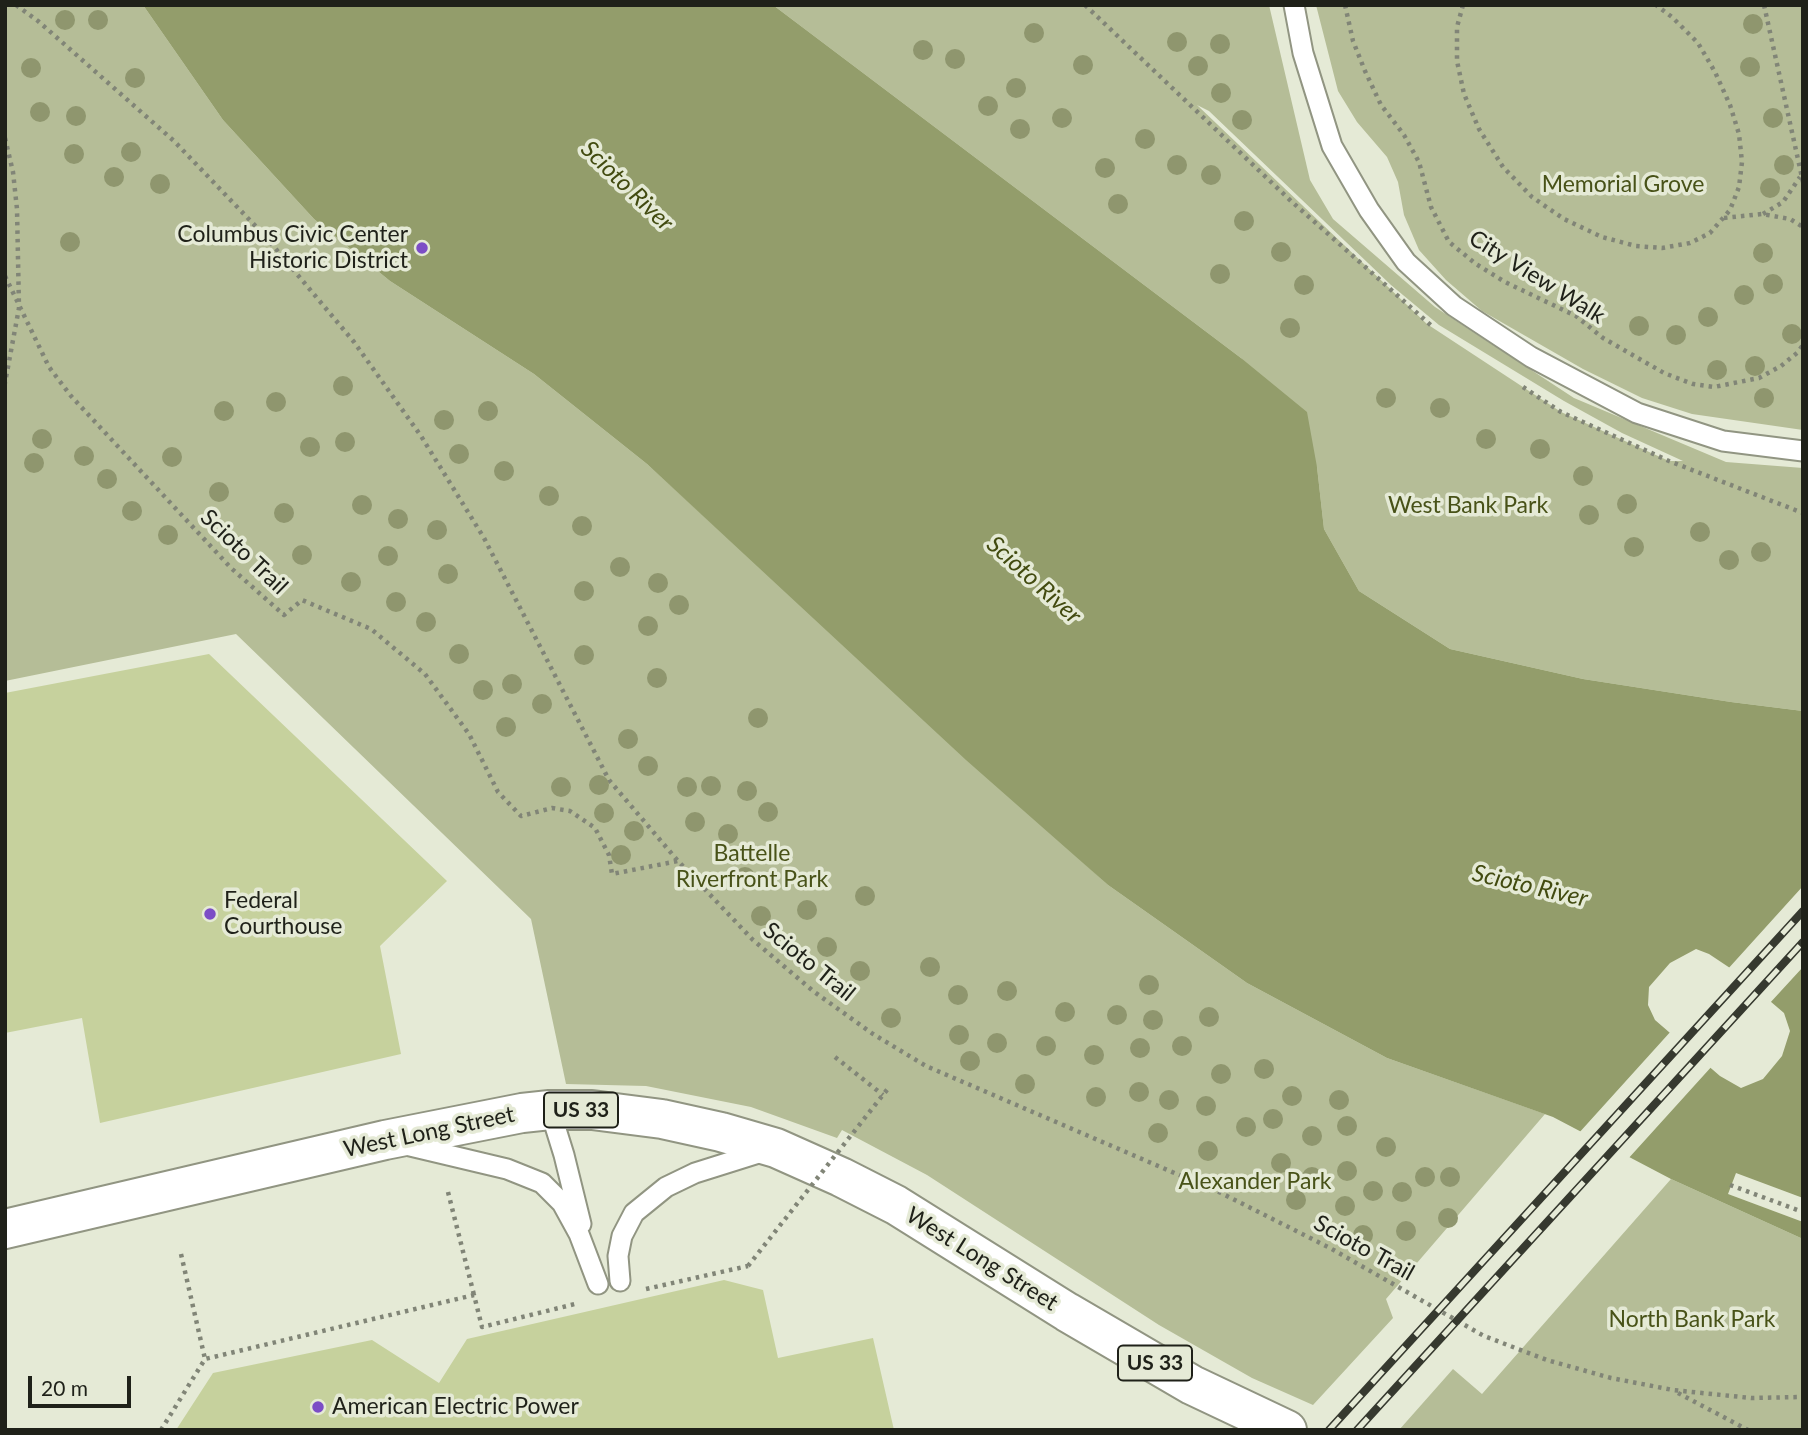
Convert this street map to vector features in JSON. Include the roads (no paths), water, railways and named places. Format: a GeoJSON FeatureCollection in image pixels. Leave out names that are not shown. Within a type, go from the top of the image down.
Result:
{"type":"FeatureCollection","features":[{"type":"Feature","properties":{"kind":"main road","name":"West Long Street"},"geometry":{"type":"LineString","coordinates":[[5,1229],[385,1140],[522,1113],[592,1110],[662,1119],[776,1148],[841,1177],[896,1205],[1067,1312],[1181,1378],[1287,1430]]}},
{"type":"Feature","properties":{"kind":"lane"},"geometry":{"type":"LineString","coordinates":[[1294,5],[1303,53],[1332,146],[1369,210],[1406,262],[1454,306],[1531,357],[1637,413],[1723,441],[1803,451]]}},
{"type":"Feature","properties":{"kind":"lane"},"geometry":{"type":"LineString","coordinates":[[550,1110],[598,1284]]}},
{"type":"Feature","properties":{"kind":"lane"},"geometry":{"type":"LineString","coordinates":[[385,1140],[507,1169],[542,1183],[562,1203],[590,1259]]}},
{"type":"Feature","properties":{"kind":"lane"},"geometry":{"type":"LineString","coordinates":[[627,1286],[618,1256],[622,1236],[634,1213],[666,1187],[695,1173],[776,1148]]}},
{"type":"Feature","properties":{"kind":"water","name":"Scioto River"},"geometry":{"type":"Polygon","coordinates":[[[143,5],[773,5],[1241,358],[1307,412],[1324,529],[1359,591],[1450,649],[1583,679],[1803,711],[1803,1239],[1671,1179],[1553,1117],[1387,1058],[1247,983],[1108,885],[966,760],[647,464],[534,374],[390,281],[314,219],[223,120],[143,5]],[[1696,949],[1670,963],[1649,987],[1648,1005],[1655,1020],[1720,1076],[1741,1088],[1763,1079],[1782,1056],[1790,1031],[1784,1013],[1736,972],[1709,954],[1696,949]]]}},
{"type":"Feature","properties":{"kind":"railway"},"geometry":{"type":"LineString","coordinates":[[1329,1430],[1803,911]]}},
{"type":"Feature","properties":{"kind":"railway"},"geometry":{"type":"LineString","coordinates":[[1357,1430],[1803,942]]}},
{"type":"Feature","properties":{"kind":"place","name":"Columbus Civic Center Historic District"},"geometry":{"type":"Point","coordinates":[422,248]}},
{"type":"Feature","properties":{"kind":"place","name":"Federal Courthouse"},"geometry":{"type":"Point","coordinates":[210,914]}},
{"type":"Feature","properties":{"kind":"place","name":"American Electric Power"},"geometry":{"type":"Point","coordinates":[318,1407]}},
{"type":"Feature","properties":{"kind":"park label","name":"Memorial Grove"},"geometry":{"type":"Point","coordinates":[1623,185]}},
{"type":"Feature","properties":{"kind":"park label","name":"West Bank Park"},"geometry":{"type":"Point","coordinates":[1468,506]}},
{"type":"Feature","properties":{"kind":"park label","name":"Battelle Riverfront Park"},"geometry":{"type":"Point","coordinates":[752,867]}},
{"type":"Feature","properties":{"kind":"park label","name":"Alexander Park"},"geometry":{"type":"Point","coordinates":[1255,1182]}},
{"type":"Feature","properties":{"kind":"park label","name":"North Bank Park"},"geometry":{"type":"Point","coordinates":[1692,1320]}}]}
